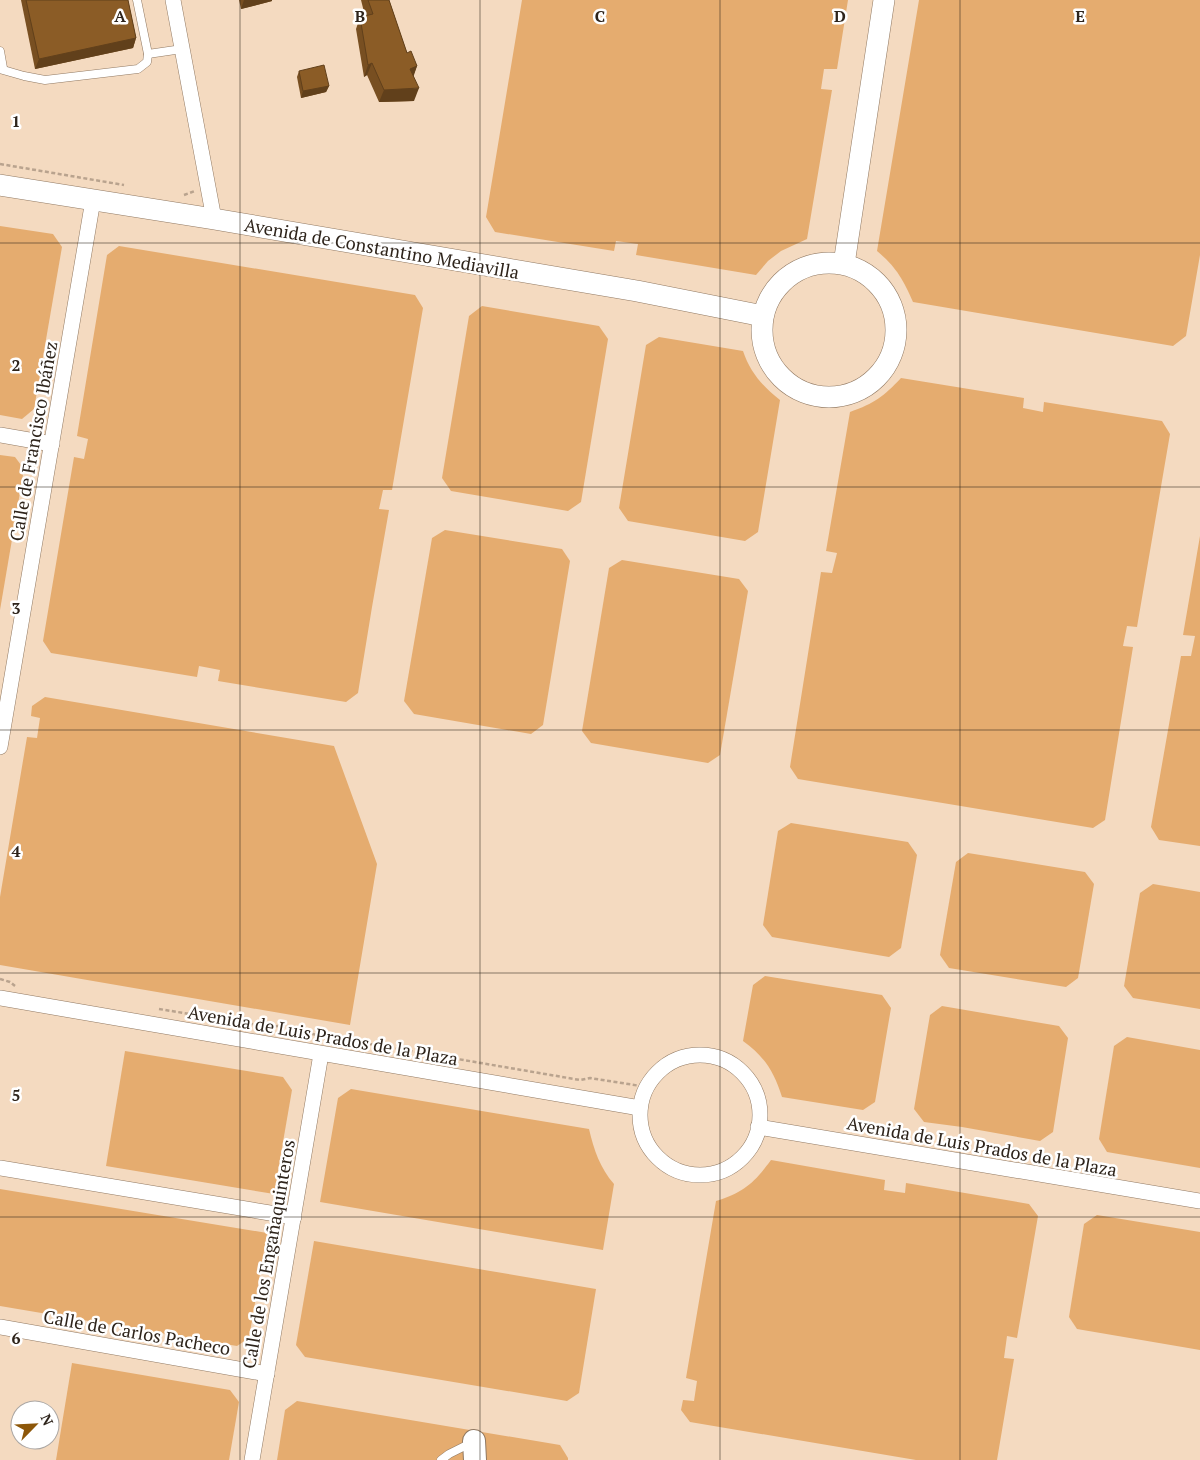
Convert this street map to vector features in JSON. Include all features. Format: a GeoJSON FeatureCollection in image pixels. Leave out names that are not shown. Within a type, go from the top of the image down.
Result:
{"type":"FeatureCollection","features":[{"type":"Feature","properties":{"kind":"street"},"geometry":{"type":"LineString","coordinates":[[173,0],[214,219]]}},
{"type":"Feature","properties":{"kind":"street"},"geometry":{"type":"LineString","coordinates":[[844,264],[884,0]]}},
{"type":"Feature","properties":{"kind":"street","name":"Avenida de Constantino Mediavilla"},"geometry":{"type":"LineString","coordinates":[[0,185],[214,219],[637,291],[763,316]]}},
{"type":"Feature","properties":{"kind":"street","name":"Calle de Francisco Ibáñez"},"geometry":{"type":"LineString","coordinates":[[0,747],[7,667],[52,444],[93,200]]}},
{"type":"Feature","properties":{"kind":"street"},"geometry":{"type":"LineString","coordinates":[[824,263],[844,264],[863,272],[877,284],[888,300],[895,317],[895,336],[891,358],[879,376],[862,390],[841,397],[819,397],[798,391],[781,378],[768,360],[762,339],[763,316],[770,297],[784,280],[802,268],[824,263]]}},
{"type":"Feature","properties":{"kind":"street"},"geometry":{"type":"LineString","coordinates":[[0,434],[52,444]]}},
{"type":"Feature","properties":{"kind":"street","name":"Avenida de Luis Prados de la Plaza"},"geometry":{"type":"LineString","coordinates":[[0,998],[640,1108]]}},
{"type":"Feature","properties":{"kind":"street","name":"Calle de los Engañaquinteros"},"geometry":{"type":"LineString","coordinates":[[252,1460],[321,1054]]}},
{"type":"Feature","properties":{"kind":"street"},"geometry":{"type":"LineString","coordinates":[[703,1055],[723,1060],[740,1071],[753,1087],[759,1107],[758,1127],[751,1146],[738,1161],[722,1171],[702,1175],[682,1173],[667,1166],[650,1148],[645,1140],[640,1124],[640,1108],[647,1087],[655,1075],[669,1064],[685,1056],[703,1055]]}},
{"type":"Feature","properties":{"kind":"street","name":"Avenida de Luis Prados de la Plaza"},"geometry":{"type":"LineString","coordinates":[[758,1127],[1200,1202]]}},
{"type":"Feature","properties":{"kind":"street"},"geometry":{"type":"LineString","coordinates":[[0,1168],[294,1217]]}},
{"type":"Feature","properties":{"kind":"street","name":"Calle de Carlos Pacheco"},"geometry":{"type":"LineString","coordinates":[[0,1327],[267,1374]]}},
{"type":"Feature","properties":{"kind":"lane"},"geometry":{"type":"LineString","coordinates":[[0,51],[2,68],[24,76],[45,80],[138,69],[147,62],[148,54],[137,0]]}},
{"type":"Feature","properties":{"kind":"lane"},"geometry":{"type":"LineString","coordinates":[[148,54],[182,48]]}},
{"type":"Feature","properties":{"kind":"lane"},"geometry":{"type":"LineString","coordinates":[[442,1460],[450,1454],[477,1454]]}},
{"type":"Feature","properties":{"kind":"path"},"geometry":{"type":"LineString","coordinates":[[0,164],[126,186]]}},
{"type":"Feature","properties":{"kind":"path"},"geometry":{"type":"LineString","coordinates":[[175,194],[185,196],[195,190],[209,192]]}},
{"type":"Feature","properties":{"kind":"path"},"geometry":{"type":"LineString","coordinates":[[0,979],[16,986]]}},
{"type":"Feature","properties":{"kind":"path"},"geometry":{"type":"LineString","coordinates":[[152,1008],[270,1027],[278,1025],[306,1033],[580,1080],[590,1078],[647,1087]]}},
{"type":"Feature","properties":{"kind":"shaded area"},"geometry":{"type":"Polygon","coordinates":[[[522,0],[848,0],[837,69],[824,69],[821,89],[832,90],[807,239],[781,251],[768,261],[756,275],[636,255],[638,244],[616,241],[614,251],[495,232],[486,217],[522,0]]]}},
{"type":"Feature","properties":{"kind":"shaded area"},"geometry":{"type":"Polygon","coordinates":[[[919,0],[1200,0],[1200,255],[1186,336],[1173,346],[913,302],[898,274],[877,251],[919,0]]]}},
{"type":"Feature","properties":{"kind":"shaded area"},"geometry":{"type":"Polygon","coordinates":[[[0,226],[53,234],[62,247],[34,409],[22,419],[0,415],[0,226]]]}},
{"type":"Feature","properties":{"kind":"shaded area"},"geometry":{"type":"Polygon","coordinates":[[[119,246],[415,295],[423,308],[392,490],[383,490],[379,509],[389,510],[358,693],[346,702],[218,681],[220,670],[199,666],[197,677],[51,653],[43,641],[74,457],[84,459],[88,439],[77,436],[107,255],[119,246]]]}},
{"type":"Feature","properties":{"kind":"shaded area"},"geometry":{"type":"Polygon","coordinates":[[[482,306],[599,326],[608,339],[581,502],[568,511],[451,491],[442,478],[469,316],[482,306]]]}},
{"type":"Feature","properties":{"kind":"shaded area"},"geometry":{"type":"Polygon","coordinates":[[[659,337],[743,351],[749,366],[758,378],[780,400],[758,532],[745,541],[628,521],[619,508],[646,345],[659,337]]]}},
{"type":"Feature","properties":{"kind":"shaded area"},"geometry":{"type":"Polygon","coordinates":[[[901,378],[1024,398],[1023,408],[1043,412],[1044,402],[1162,421],[1170,434],[1137,627],[1127,626],[1123,646],[1133,647],[1105,820],[1093,828],[798,779],[790,767],[821,572],[832,573],[837,553],[826,551],[850,412],[878,399],[901,378]]]}},
{"type":"Feature","properties":{"kind":"shaded area"},"geometry":{"type":"Polygon","coordinates":[[[0,455],[15,457],[24,469],[0,610],[0,455]]]}},
{"type":"Feature","properties":{"kind":"shaded area"},"geometry":{"type":"Polygon","coordinates":[[[445,530],[562,549],[570,561],[543,725],[531,734],[414,714],[404,701],[432,538],[445,530]]]}},
{"type":"Feature","properties":{"kind":"shaded area"},"geometry":{"type":"Polygon","coordinates":[[[1200,536],[1200,846],[1159,840],[1151,827],[1181,656],[1191,656],[1195,636],[1183,635],[1200,536]]]}},
{"type":"Feature","properties":{"kind":"shaded area"},"geometry":{"type":"Polygon","coordinates":[[[622,560],[739,579],[748,591],[720,755],[708,763],[591,743],[582,731],[609,568],[622,560]]]}},
{"type":"Feature","properties":{"kind":"shaded area"},"geometry":{"type":"Polygon","coordinates":[[[45,697],[334,746],[377,864],[350,1025],[0,965],[0,897],[27,737],[37,738],[40,718],[31,716],[32,706],[45,697]]]}},
{"type":"Feature","properties":{"kind":"shaded area"},"geometry":{"type":"Polygon","coordinates":[[[791,823],[908,842],[917,855],[901,948],[889,957],[772,937],[763,925],[778,831],[791,823]]]}},
{"type":"Feature","properties":{"kind":"shaded area"},"geometry":{"type":"Polygon","coordinates":[[[968,853],[1085,872],[1094,884],[1078,978],[1066,987],[949,968],[940,955],[956,862],[968,853]]]}},
{"type":"Feature","properties":{"kind":"shaded area"},"geometry":{"type":"Polygon","coordinates":[[[1153,884],[1200,892],[1200,1009],[1133,998],[1124,986],[1140,893],[1153,884]]]}},
{"type":"Feature","properties":{"kind":"shaded area"},"geometry":{"type":"Polygon","coordinates":[[[765,976],[882,995],[891,1008],[875,1102],[863,1110],[782,1097],[776,1080],[768,1066],[743,1041],[753,985],[765,976]]]}},
{"type":"Feature","properties":{"kind":"shaded area"},"geometry":{"type":"Polygon","coordinates":[[[942,1006],[1059,1026],[1068,1038],[1053,1132],[1040,1141],[924,1122],[914,1109],[930,1015],[942,1006]]]}},
{"type":"Feature","properties":{"kind":"shaded area"},"geometry":{"type":"Polygon","coordinates":[[[1127,1037],[1200,1050],[1200,1168],[1107,1152],[1099,1139],[1114,1046],[1127,1037]]]}},
{"type":"Feature","properties":{"kind":"shaded area"},"geometry":{"type":"Polygon","coordinates":[[[125,1051],[283,1077],[292,1090],[274,1194],[106,1166],[125,1051]]]}},
{"type":"Feature","properties":{"kind":"shaded area"},"geometry":{"type":"Polygon","coordinates":[[[351,1089],[589,1129],[598,1158],[614,1184],[603,1250],[320,1202],[338,1098],[351,1089]]]}},
{"type":"Feature","properties":{"kind":"shaded area"},"geometry":{"type":"Polygon","coordinates":[[[771,1160],[885,1180],[884,1190],[905,1193],[906,1183],[1029,1204],[1038,1216],[1017,1338],[1007,1336],[1004,1358],[1014,1359],[997,1460],[916,1460],[690,1422],[681,1410],[683,1400],[694,1401],[697,1381],[686,1378],[716,1201],[748,1186],[771,1160]]]}},
{"type":"Feature","properties":{"kind":"shaded area"},"geometry":{"type":"Polygon","coordinates":[[[0,1189],[267,1233],[249,1338],[237,1346],[0,1306],[0,1189]]]}},
{"type":"Feature","properties":{"kind":"shaded area"},"geometry":{"type":"Polygon","coordinates":[[[1097,1215],[1200,1232],[1200,1350],[1077,1329],[1069,1317],[1084,1224],[1097,1215]]]}},
{"type":"Feature","properties":{"kind":"shaded area"},"geometry":{"type":"Polygon","coordinates":[[[314,1241],[596,1289],[579,1393],[567,1401],[305,1357],[296,1345],[314,1241]]]}},
{"type":"Feature","properties":{"kind":"shaded area"},"geometry":{"type":"Polygon","coordinates":[[[72,1363],[230,1390],[239,1402],[229,1460],[56,1460],[58,1450],[60,1450],[60,1436],[72,1363]]]}},
{"type":"Feature","properties":{"kind":"shaded area"},"geometry":{"type":"Polygon","coordinates":[[[297,1401],[560,1445],[568,1460],[277,1460],[285,1410],[297,1401]]]}},
{"type":"Feature","properties":{"kind":"building"},"geometry":{"type":"Polygon","coordinates":[[[26,0],[128,0],[136,38],[39,59],[26,0]]]}},
{"type":"Feature","properties":{"kind":"building"},"geometry":{"type":"Polygon","coordinates":[[[368,0],[389,0],[407,53],[411,51],[417,66],[410,69],[419,88],[384,90],[372,63],[368,65],[360,17],[373,14],[368,0]]]}},
{"type":"Feature","properties":{"kind":"building"},"geometry":{"type":"Polygon","coordinates":[[[324,65],[329,86],[303,91],[299,71],[324,65]]]}}]}
